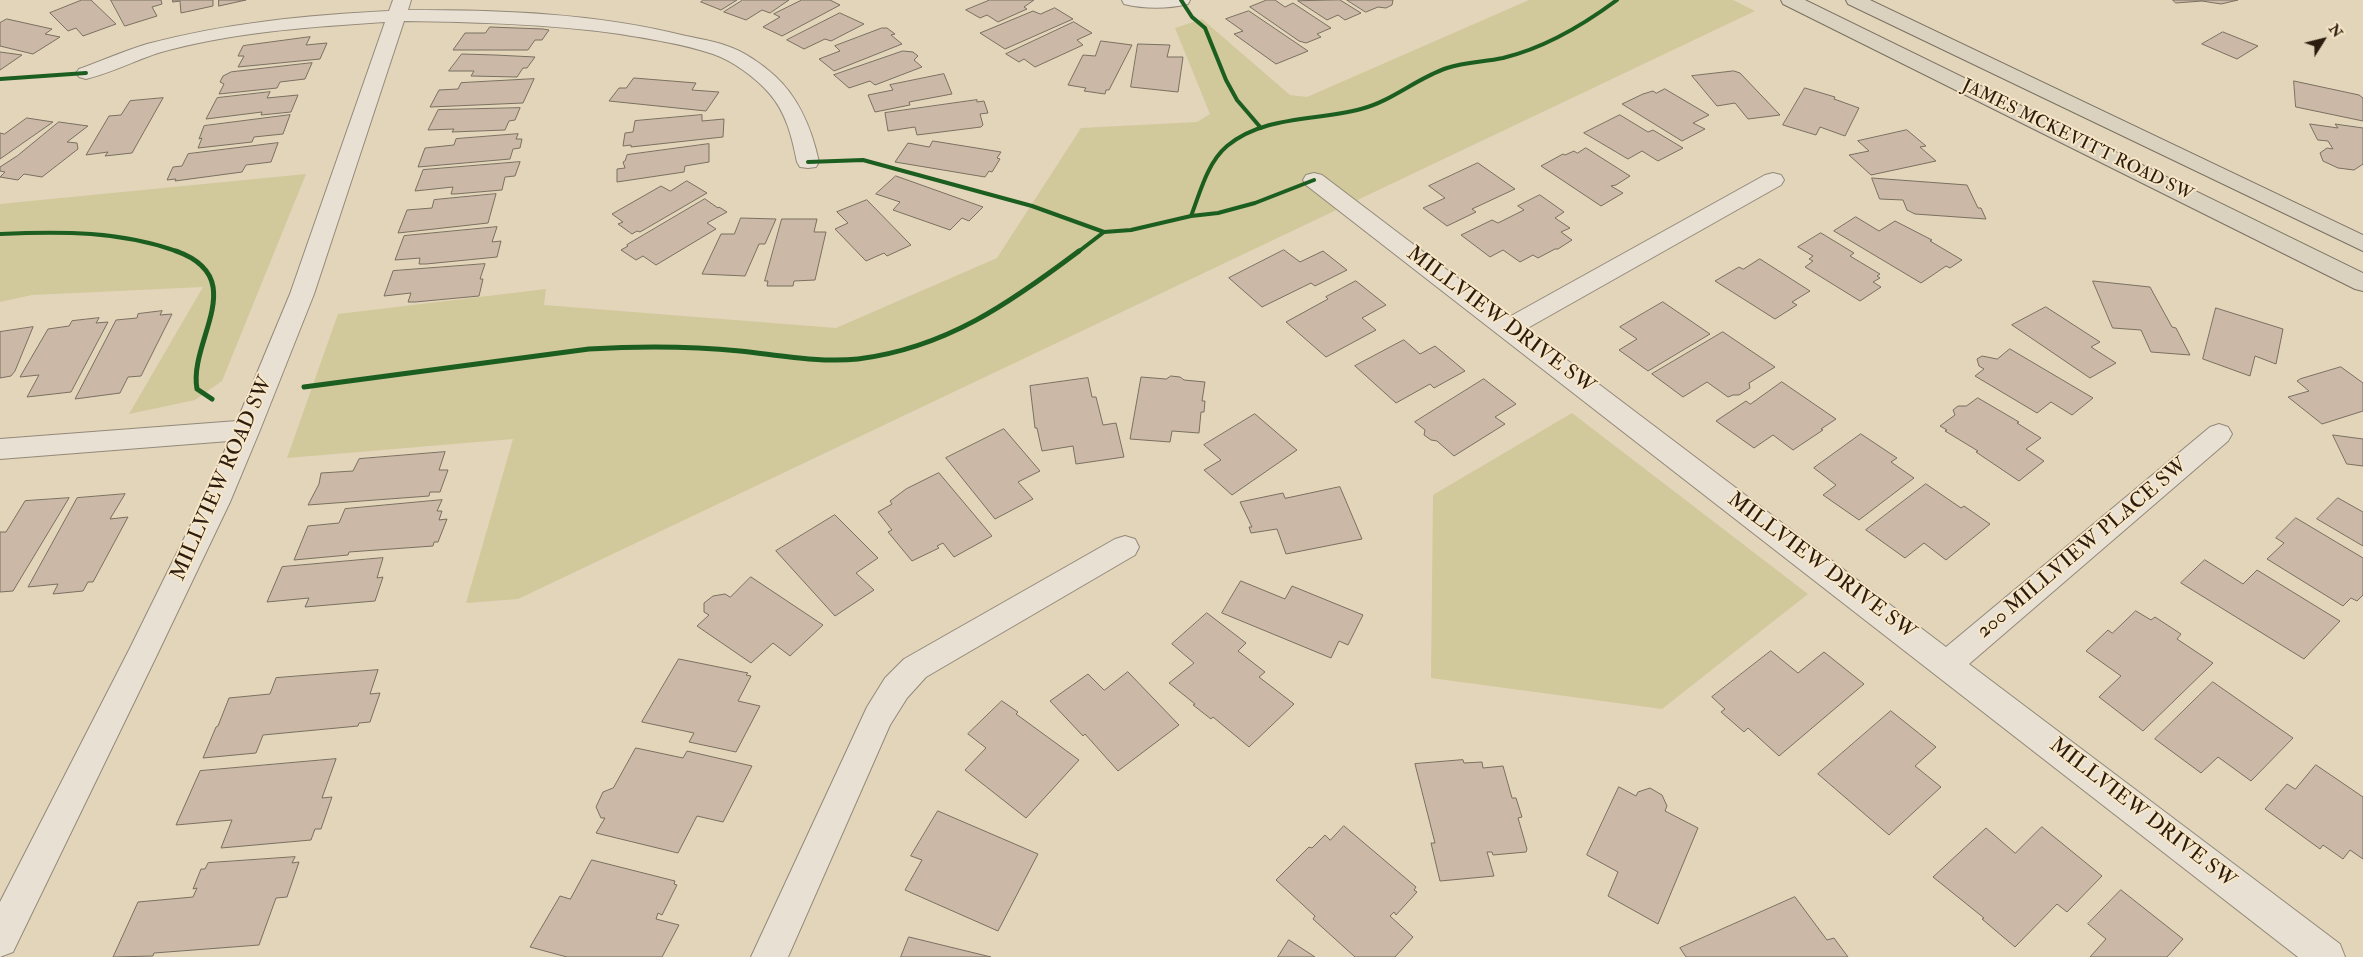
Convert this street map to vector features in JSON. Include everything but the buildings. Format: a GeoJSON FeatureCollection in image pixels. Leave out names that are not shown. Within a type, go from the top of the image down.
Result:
{"type":"FeatureCollection","features":[{"type":"Feature","properties":{"kind":"main road","name":"JAMES MCKEVITT ROAD SW"},"geometry":{"type":"LineString","coordinates":[[1790,0],[2363,283]]}},
{"type":"Feature","properties":{"kind":"main road","name":"JAMES MCKEVITT ROAD SW"},"geometry":{"type":"LineString","coordinates":[[1855,0],[2363,244]]}},
{"type":"Feature","properties":{"kind":"street"},"geometry":{"type":"LineString","coordinates":[[1139,1],[1181,0]]}},
{"type":"Feature","properties":{"kind":"street"},"geometry":{"type":"LineString","coordinates":[[86,73],[152,47],[202,34],[303,14],[401,2],[506,1],[561,5],[628,16],[698,40],[761,74],[778,91],[788,105],[803,135],[808,162]]}},
{"type":"Feature","properties":{"kind":"street","name":"MILLVIEW ROAD SW"},"geometry":{"type":"LineString","coordinates":[[0,939],[141,657],[216,502],[247,430],[302,294],[401,2]]}},
{"type":"Feature","properties":{"kind":"street","name":"MILLVIEW DRIVE SW"},"geometry":{"type":"LineString","coordinates":[[1314,180],[2327,957]]}},
{"type":"Feature","properties":{"kind":"street"},"geometry":{"type":"LineString","coordinates":[[1509,328],[1773,180]]}},
{"type":"Feature","properties":{"kind":"street"},"geometry":{"type":"LineString","coordinates":[[0,449],[247,430]]}},
{"type":"Feature","properties":{"kind":"street","name":"200 MILLVIEW PLACE SW"},"geometry":{"type":"LineString","coordinates":[[1947,664],[2219,434]]}},
{"type":"Feature","properties":{"kind":"street"},"geometry":{"type":"LineString","coordinates":[[769,957],[878,717],[896,688],[916,668],[946,648],[1125,548]]}},
{"type":"Feature","properties":{"kind":"shaded area"},"geometry":{"type":"Polygon","coordinates":[[[1529,0],[1733,0],[1755,11],[518,599],[466,603],[513,439],[287,458],[338,314],[546,289],[544,305],[836,328],[997,258],[1081,128],[1197,122],[1210,114],[1175,28],[1202,19],[1290,95],[1307,97],[1529,0]]]}},
{"type":"Feature","properties":{"kind":"shaded area"},"geometry":{"type":"Polygon","coordinates":[[[306,174],[222,381],[195,400],[129,414],[203,287],[32,295],[0,302],[0,204],[306,174]]]}},
{"type":"Feature","properties":{"kind":"shaded area"},"geometry":{"type":"Polygon","coordinates":[[[1572,413],[1808,594],[1662,709],[1431,678],[1433,495],[1572,413]]]}},
{"type":"Feature","properties":{"kind":"cycle path"},"geometry":{"type":"LineString","coordinates":[[1181,0],[1192,17],[1205,28],[1226,80],[1237,100],[1261,128]]}},
{"type":"Feature","properties":{"kind":"cycle path"},"geometry":{"type":"LineString","coordinates":[[1191,216],[1215,161],[1227,146],[1241,136],[1257,129],[1291,120],[1361,109],[1383,101],[1447,68],[1502,58],[1539,47],[1566,34],[1617,0]]}},
{"type":"Feature","properties":{"kind":"cycle path"},"geometry":{"type":"LineString","coordinates":[[0,79],[86,73]]}},
{"type":"Feature","properties":{"kind":"cycle path"},"geometry":{"type":"LineString","coordinates":[[808,162],[863,160],[1032,206],[1104,232]]}},
{"type":"Feature","properties":{"kind":"cycle path"},"geometry":{"type":"LineString","coordinates":[[304,387],[589,349],[635,346],[684,346],[826,359],[856,359],[898,352],[939,339],[990,314],[1027,290],[1104,232],[1131,230],[1191,216],[1218,213],[1255,203],[1314,180]]}},
{"type":"Feature","properties":{"kind":"cycle path"},"geometry":{"type":"LineString","coordinates":[[0,234],[52,232],[122,237],[155,243],[184,253],[204,268],[214,289],[214,298],[213,309],[195,378],[197,389],[212,399]]}}]}
